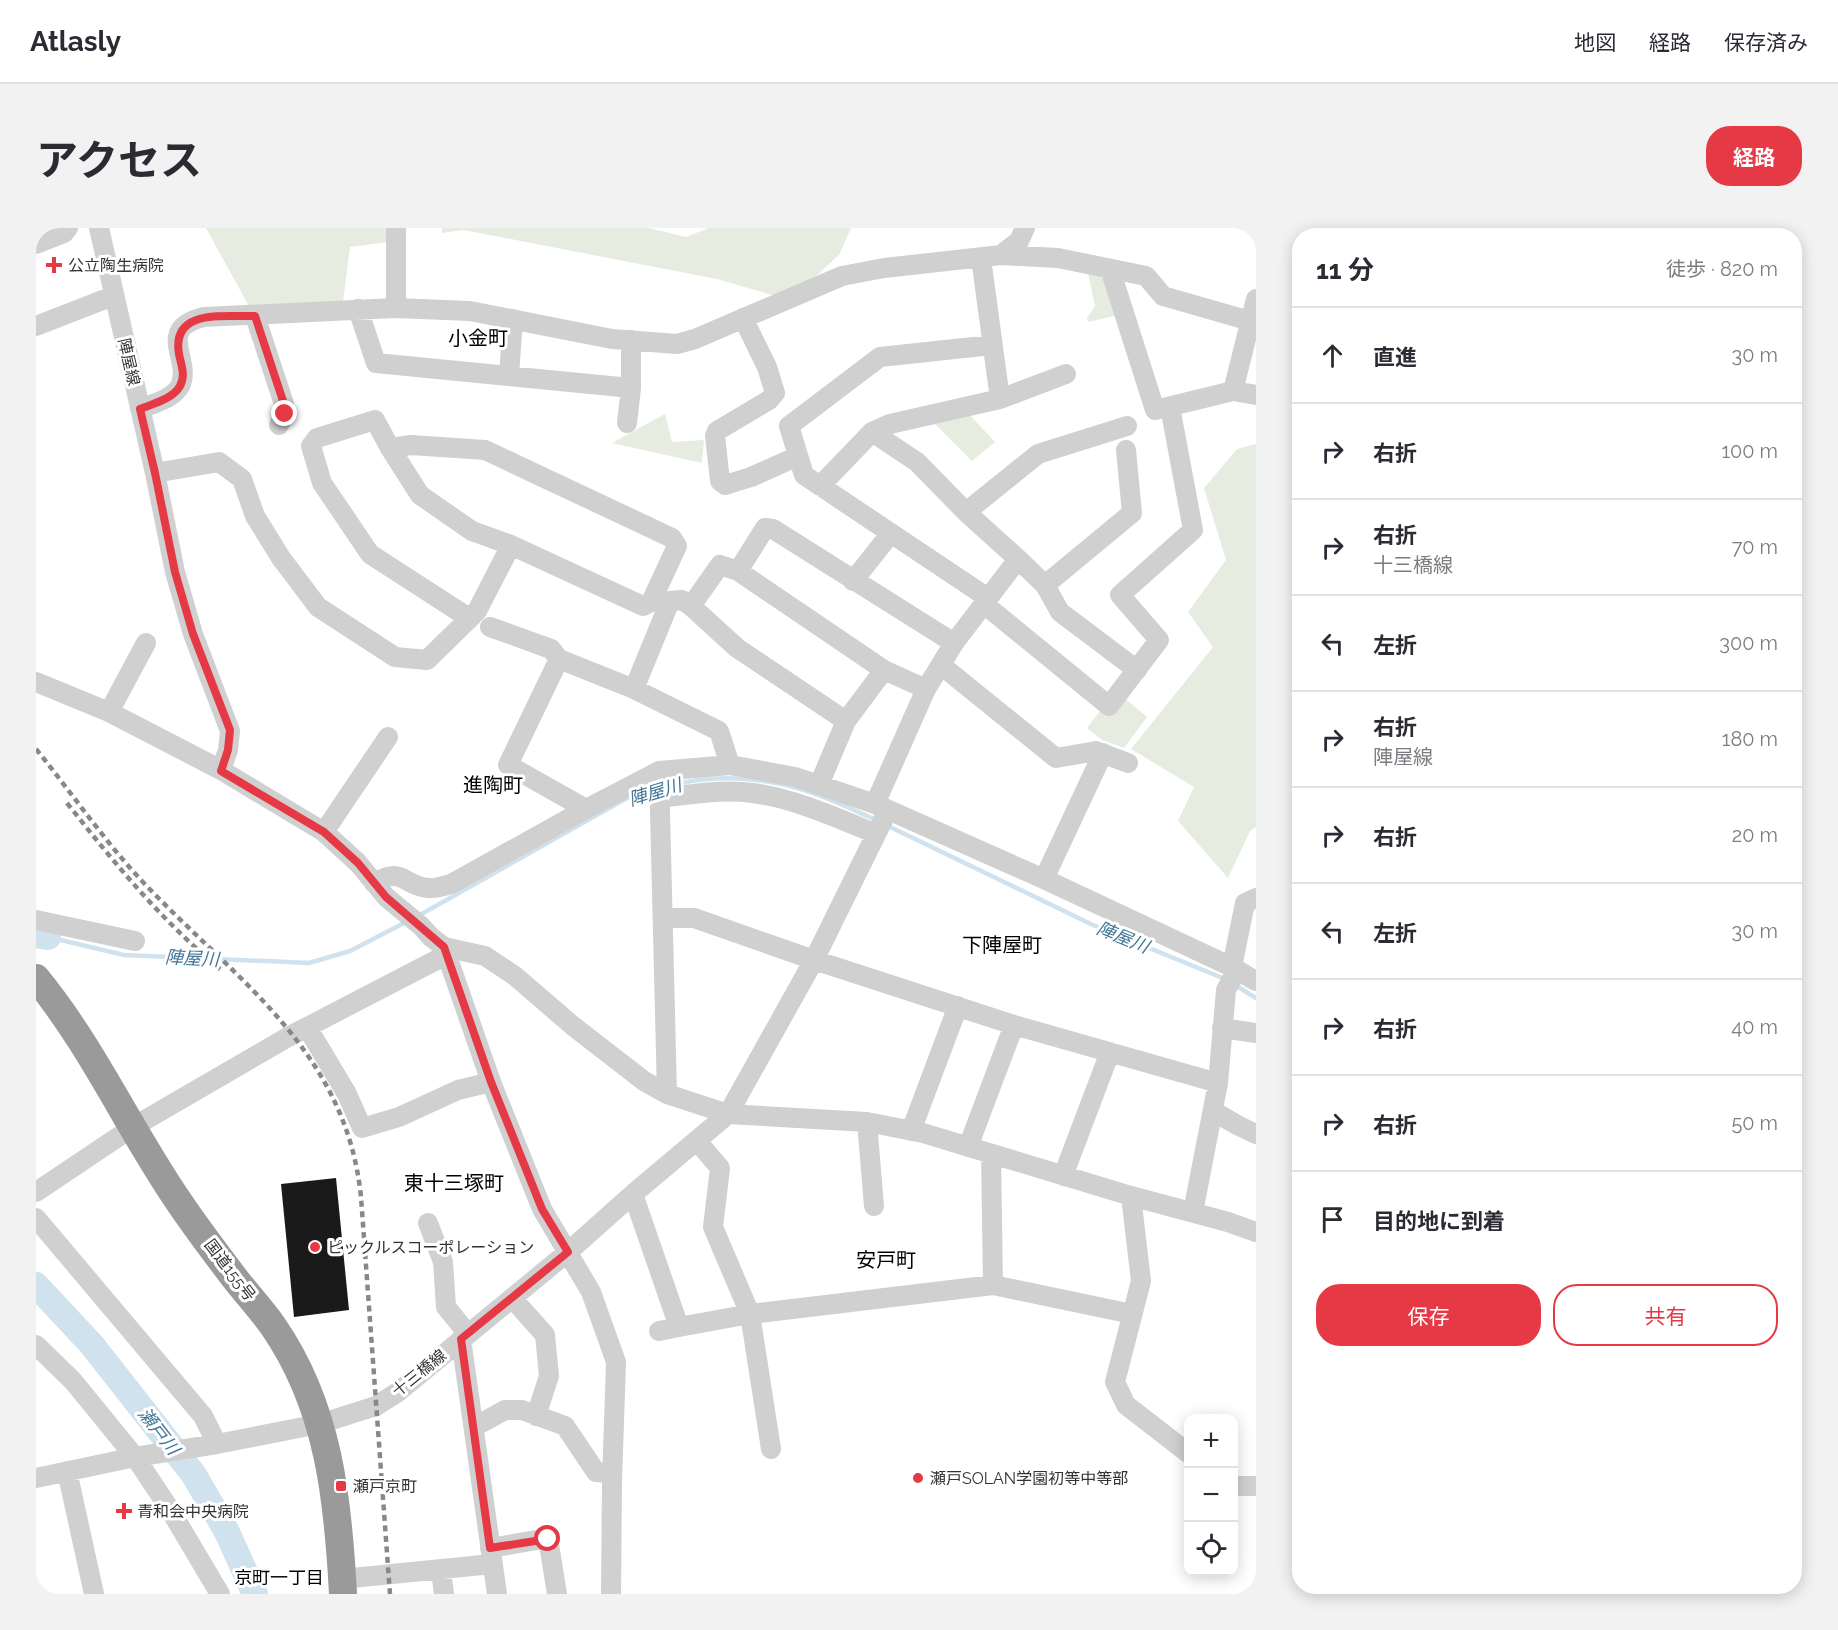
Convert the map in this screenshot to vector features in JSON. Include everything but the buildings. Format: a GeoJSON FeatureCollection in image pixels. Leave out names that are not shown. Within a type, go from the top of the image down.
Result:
{"type":"FeatureCollection","features":[{"type":"Feature","properties":{"kind":"highway","name":"国道155号"},"geometry":{"type":"LineString","coordinates":[[36,978],[86,1047],[177,1199],[231,1274],[273,1326],[307,1390],[320,1424],[333,1475],[343,1587]]}},
{"type":"Feature","properties":{"kind":"street"},"geometry":{"type":"LineString","coordinates":[[37,240],[64,233],[68,228]]}},
{"type":"Feature","properties":{"kind":"street","name":"陣屋線"},"geometry":{"type":"LineString","coordinates":[[99,228],[155,473],[175,572],[193,634],[230,730],[228,750],[221,771]]}},
{"type":"Feature","properties":{"kind":"street"},"geometry":{"type":"LineString","coordinates":[[396,228],[396,308]]}},
{"type":"Feature","properties":{"kind":"street"},"geometry":{"type":"LineString","coordinates":[[1001,255],[1019,241],[1025,228]]}},
{"type":"Feature","properties":{"kind":"street"},"geometry":{"type":"LineString","coordinates":[[140,409],[165,399],[179,387],[183,376],[177,341],[182,328],[193,320],[204,318],[396,308],[470,311],[612,339],[677,344],[695,339],[842,276],[884,268],[1001,255],[1058,258],[1146,276],[1163,296],[1251,329]]}},
{"type":"Feature","properties":{"kind":"street"},"geometry":{"type":"LineString","coordinates":[[981,258],[1000,399]]}},
{"type":"Feature","properties":{"kind":"street"},"geometry":{"type":"LineString","coordinates":[[1110,269],[1155,410],[1233,391],[1256,395]]}},
{"type":"Feature","properties":{"kind":"street"},"geometry":{"type":"LineString","coordinates":[[36,326],[114,296]]}},
{"type":"Feature","properties":{"kind":"street"},"geometry":{"type":"LineString","coordinates":[[1233,391],[1251,329],[1256,299]]}},
{"type":"Feature","properties":{"kind":"street"},"geometry":{"type":"LineString","coordinates":[[358,309],[376,363],[631,388]]}},
{"type":"Feature","properties":{"kind":"street"},"geometry":{"type":"LineString","coordinates":[[255,316],[284,404],[285,414],[279,425]]}},
{"type":"Feature","properties":{"kind":"street"},"geometry":{"type":"LineString","coordinates":[[743,318],[767,367],[775,393],[769,400],[717,430],[715,436],[720,481],[725,485],[751,477],[798,456]]}},
{"type":"Feature","properties":{"kind":"street"},"geometry":{"type":"LineString","coordinates":[[509,376],[513,319]]}},
{"type":"Feature","properties":{"kind":"street"},"geometry":{"type":"LineString","coordinates":[[627,423],[631,388],[631,340]]}},
{"type":"Feature","properties":{"kind":"street"},"geometry":{"type":"LineString","coordinates":[[992,345],[880,357],[789,426],[804,475],[891,533],[986,601],[1109,706],[1159,640],[1120,595],[1193,530],[1170,407]]}},
{"type":"Feature","properties":{"kind":"street"},"geometry":{"type":"LineString","coordinates":[[820,486],[872,432],[890,424],[1000,399],[1066,374]]}},
{"type":"Feature","properties":{"kind":"street"},"geometry":{"type":"LineString","coordinates":[[390,448],[411,445],[485,450],[672,538],[677,546],[651,602],[643,606],[511,545],[472,531],[420,495],[390,448],[375,420],[317,438],[311,446],[322,483],[370,554],[469,618]]}},
{"type":"Feature","properties":{"kind":"street"},"geometry":{"type":"LineString","coordinates":[[966,512],[1038,454],[1127,426]]}},
{"type":"Feature","properties":{"kind":"street"},"geometry":{"type":"LineString","coordinates":[[872,432],[917,462],[966,512],[1045,585],[1060,612],[1137,670]]}},
{"type":"Feature","properties":{"kind":"street"},"geometry":{"type":"LineString","coordinates":[[1045,585],[1132,513],[1126,450]]}},
{"type":"Feature","properties":{"kind":"street"},"geometry":{"type":"LineString","coordinates":[[155,473],[219,462],[242,479],[255,516],[281,558],[318,607],[394,657],[427,660],[477,611],[511,545]]}},
{"type":"Feature","properties":{"kind":"street"},"geometry":{"type":"LineString","coordinates":[[738,571],[765,528],[773,529],[954,643]]}},
{"type":"Feature","properties":{"kind":"street"},"geometry":{"type":"LineString","coordinates":[[853,581],[891,533]]}},
{"type":"Feature","properties":{"kind":"street","name":"十三橋線"},"geometry":{"type":"LineString","coordinates":[[36,1478],[141,1456],[320,1424],[376,1406],[398,1392],[568,1252],[728,1114],[814,960],[880,819],[926,689],[954,643],[1018,559]]}},
{"type":"Feature","properties":{"kind":"street"},"geometry":{"type":"LineString","coordinates":[[691,606],[720,566],[738,571],[884,670],[926,689]]}},
{"type":"Feature","properties":{"kind":"street"},"geometry":{"type":"LineString","coordinates":[[634,689],[670,601],[682,600],[737,648],[846,721]]}},
{"type":"Feature","properties":{"kind":"street"},"geometry":{"type":"LineString","coordinates":[[490,627],[551,649],[559,659],[634,689],[719,731],[730,765]]}},
{"type":"Feature","properties":{"kind":"street"},"geometry":{"type":"LineString","coordinates":[[109,712],[146,643]]}},
{"type":"Feature","properties":{"kind":"street"},"geometry":{"type":"LineString","coordinates":[[559,659],[508,765],[586,809]]}},
{"type":"Feature","properties":{"kind":"street"},"geometry":{"type":"LineString","coordinates":[[941,665],[1056,758],[1096,751],[1128,763]]}},
{"type":"Feature","properties":{"kind":"street"},"geometry":{"type":"LineString","coordinates":[[819,785],[846,721],[884,670]]}},
{"type":"Feature","properties":{"kind":"street"},"geometry":{"type":"LineString","coordinates":[[36,682],[109,712],[221,771],[324,832],[358,863],[386,897],[421,926],[445,951],[491,1082],[542,1209],[591,1292],[616,1362],[611,1594]]}},
{"type":"Feature","properties":{"kind":"street"},"geometry":{"type":"LineString","coordinates":[[324,832],[388,737]]}},
{"type":"Feature","properties":{"kind":"street"},"geometry":{"type":"LineString","coordinates":[[1044,879],[1103,753]]}},
{"type":"Feature","properties":{"kind":"street"},"geometry":{"type":"LineString","coordinates":[[374,883],[389,875],[431,889],[451,884],[586,809],[730,765],[795,777],[819,785],[880,819],[1044,879],[1233,974],[1256,981]]}},
{"type":"Feature","properties":{"kind":"street"},"geometry":{"type":"LineString","coordinates":[[660,785],[706,792],[753,793],[810,807],[880,819]]}},
{"type":"Feature","properties":{"kind":"street"},"geometry":{"type":"LineString","coordinates":[[660,785],[667,1094]]}},
{"type":"Feature","properties":{"kind":"street"},"geometry":{"type":"LineString","coordinates":[[1193,1212],[1218,1083],[1222,1028],[1245,903],[1256,898]]}},
{"type":"Feature","properties":{"kind":"street"},"geometry":{"type":"LineString","coordinates":[[664,918],[694,918],[1014,1025],[1218,1083]]}},
{"type":"Feature","properties":{"kind":"street"},"geometry":{"type":"LineString","coordinates":[[36,920],[135,940]]}},
{"type":"Feature","properties":{"kind":"street"},"geometry":{"type":"LineString","coordinates":[[36,1192],[133,1127],[445,951],[485,956],[515,976],[573,1026],[644,1081],[667,1094],[728,1114],[867,1122],[911,1131],[1256,1232]]}},
{"type":"Feature","properties":{"kind":"street"},"geometry":{"type":"LineString","coordinates":[[911,1131],[958,1006]]}},
{"type":"Feature","properties":{"kind":"street"},"geometry":{"type":"LineString","coordinates":[[968,1148],[1014,1025]]}},
{"type":"Feature","properties":{"kind":"street"},"geometry":{"type":"LineString","coordinates":[[307,1027],[347,1094],[362,1128],[399,1118],[458,1090],[491,1082]]}},
{"type":"Feature","properties":{"kind":"street"},"geometry":{"type":"LineString","coordinates":[[1222,1028],[1256,1033]]}},
{"type":"Feature","properties":{"kind":"street"},"geometry":{"type":"LineString","coordinates":[[1063,1176],[1110,1052]]}},
{"type":"Feature","properties":{"kind":"street"},"geometry":{"type":"LineString","coordinates":[[1213,1111],[1256,1134]]}},
{"type":"Feature","properties":{"kind":"street"},"geometry":{"type":"LineString","coordinates":[[867,1122],[874,1206]]}},
{"type":"Feature","properties":{"kind":"street"},"geometry":{"type":"LineString","coordinates":[[697,1141],[720,1168],[713,1227],[750,1314],[771,1449]]}},
{"type":"Feature","properties":{"kind":"street"},"geometry":{"type":"LineString","coordinates":[[991,1154],[993,1285]]}},
{"type":"Feature","properties":{"kind":"street"},"geometry":{"type":"LineString","coordinates":[[633,1194],[679,1327]]}},
{"type":"Feature","properties":{"kind":"street"},"geometry":{"type":"LineString","coordinates":[[1131,1196],[1141,1281],[1115,1382],[1126,1405],[1184,1450]]}},
{"type":"Feature","properties":{"kind":"street"},"geometry":{"type":"LineString","coordinates":[[36,1218],[203,1416],[211,1445]]}},
{"type":"Feature","properties":{"kind":"street"},"geometry":{"type":"LineString","coordinates":[[428,1223],[443,1262],[446,1307],[465,1336],[474,1427],[497,1594]]}},
{"type":"Feature","properties":{"kind":"street"},"geometry":{"type":"LineString","coordinates":[[659,1331],[750,1314],[993,1285],[1132,1314]]}},
{"type":"Feature","properties":{"kind":"street"},"geometry":{"type":"LineString","coordinates":[[512,1298],[545,1335],[549,1376],[536,1416]]}},
{"type":"Feature","properties":{"kind":"street"},"geometry":{"type":"LineString","coordinates":[[36,1344],[141,1456],[220,1594]]}},
{"type":"Feature","properties":{"kind":"street"},"geometry":{"type":"LineString","coordinates":[[474,1427],[505,1410],[522,1410],[565,1426],[596,1472],[612,1473]]}},
{"type":"Feature","properties":{"kind":"street"},"geometry":{"type":"LineString","coordinates":[[68,1471],[94,1594]]}},
{"type":"Feature","properties":{"kind":"street"},"geometry":{"type":"LineString","coordinates":[[1238,1486],[1256,1486]]}},
{"type":"Feature","properties":{"kind":"street"},"geometry":{"type":"LineString","coordinates":[[343,1587],[441,1570],[548,1539],[557,1594]]}},
{"type":"Feature","properties":{"kind":"street"},"geometry":{"type":"LineString","coordinates":[[441,1570],[444,1594]]}},
{"type":"Feature","properties":{"kind":"shaded area"},"geometry":{"type":"Polygon","coordinates":[[[206,228],[388,228],[388,242],[350,247],[343,302],[251,310],[206,228]]]}},
{"type":"Feature","properties":{"kind":"shaded area"},"geometry":{"type":"Polygon","coordinates":[[[442,228],[649,228],[686,237],[709,228],[851,228],[839,255],[790,300],[717,279],[464,230],[442,233],[442,228]]]}},
{"type":"Feature","properties":{"kind":"shaded area"},"geometry":{"type":"Polygon","coordinates":[[[1087,268],[1109,271],[1119,315],[1088,322],[1087,318],[1095,306],[1087,268]]]}},
{"type":"Feature","properties":{"kind":"shaded area"},"geometry":{"type":"Polygon","coordinates":[[[968,413],[995,442],[972,461],[932,421],[968,413]]]}},
{"type":"Feature","properties":{"kind":"shaded area"},"geometry":{"type":"Polygon","coordinates":[[[665,414],[672,442],[704,440],[702,463],[612,443],[665,414]]]}},
{"type":"Feature","properties":{"kind":"shaded area"},"geometry":{"type":"Polygon","coordinates":[[[1256,444],[1256,827],[1250,831],[1228,878],[1178,821],[1194,787],[1131,749],[1213,647],[1188,612],[1226,560],[1204,488],[1237,449],[1256,444]]]}},
{"type":"Feature","properties":{"kind":"shaded area"},"geometry":{"type":"Polygon","coordinates":[[[1122,696],[1147,717],[1124,748],[1102,740],[1087,728],[1104,706],[1122,696]]]}},
{"type":"Feature","properties":{"kind":"waterway","name":"陣屋川"},"geometry":{"type":"LineString","coordinates":[[665,787],[703,779],[723,778],[783,784],[828,799],[876,820]]}},
{"type":"Feature","properties":{"kind":"waterway","name":"陣屋川"},"geometry":{"type":"LineString","coordinates":[[418,916],[627,798],[654,790]]}},
{"type":"Feature","properties":{"kind":"waterway","name":"陣屋川"},"geometry":{"type":"LineString","coordinates":[[886,825],[1093,925],[1225,979]]}},
{"type":"Feature","properties":{"kind":"waterway","name":"陣屋川"},"geometry":{"type":"LineString","coordinates":[[48,937],[124,955],[309,963],[350,951],[408,921]]}},
{"type":"Feature","properties":{"kind":"waterway"},"geometry":{"type":"LineString","coordinates":[[36,935],[48,937]]}},
{"type":"Feature","properties":{"kind":"waterway","name":"陣屋川"},"geometry":{"type":"LineString","coordinates":[[1235,985],[1256,998]]}},
{"type":"Feature","properties":{"kind":"waterway","name":"瀬戸川"},"geometry":{"type":"LineString","coordinates":[[36,1285],[92,1345],[194,1475],[227,1532],[255,1594]]}},
{"type":"Feature","properties":{"kind":"railway"},"geometry":{"type":"LineString","coordinates":[[36,749],[100,832],[141,880],[248,985],[280,1020],[309,1058],[333,1099],[351,1145],[361,1197],[390,1594]]}},
{"type":"Feature","properties":{"kind":"railway"},"geometry":{"type":"LineString","coordinates":[[67,803],[158,911],[221,970]]}},
{"type":"Feature","properties":{"kind":"place","name":"公立陶生病院"},"geometry":{"type":"Point","coordinates":[54,265]}},
{"type":"Feature","properties":{"kind":"place","name":"ピックルスコーポレーション"},"geometry":{"type":"Point","coordinates":[315,1247]}},
{"type":"Feature","properties":{"kind":"place","name":"瀬戸SOLAN学園初等中等部"},"geometry":{"type":"Point","coordinates":[918,1478]}},
{"type":"Feature","properties":{"kind":"place","name":"瀬戸京町"},"geometry":{"type":"Point","coordinates":[341,1486]}},
{"type":"Feature","properties":{"kind":"place","name":"青和会中央病院"},"geometry":{"type":"Point","coordinates":[124,1511]}},
{"type":"Feature","properties":{"kind":"district","name":"小金町"},"geometry":{"type":"Point","coordinates":[478,338]}},
{"type":"Feature","properties":{"kind":"district","name":"進陶町"},"geometry":{"type":"Point","coordinates":[493,785]}},
{"type":"Feature","properties":{"kind":"district","name":"下陣屋町"},"geometry":{"type":"Point","coordinates":[1002,945]}},
{"type":"Feature","properties":{"kind":"district","name":"東十三塚町"},"geometry":{"type":"Point","coordinates":[454,1183]}},
{"type":"Feature","properties":{"kind":"district","name":"安戸町"},"geometry":{"type":"Point","coordinates":[886,1260]}},
{"type":"Feature","properties":{"kind":"district","name":"京町一丁目"},"geometry":{"type":"Point","coordinates":[279,1577]}},
{"type":"Feature","properties":{"kind":"route"},"geometry":{"type":"LineString","coordinates":[[285,414],[284,404],[255,316],[204,318],[193,320],[182,328],[177,341],[183,376],[179,387],[165,399],[140,409],[175,572],[193,634],[230,730],[228,750],[221,771],[324,832],[358,863],[386,897],[444,947],[491,1082],[542,1209],[568,1252],[461,1339],[490,1548],[548,1539]]}}]}
